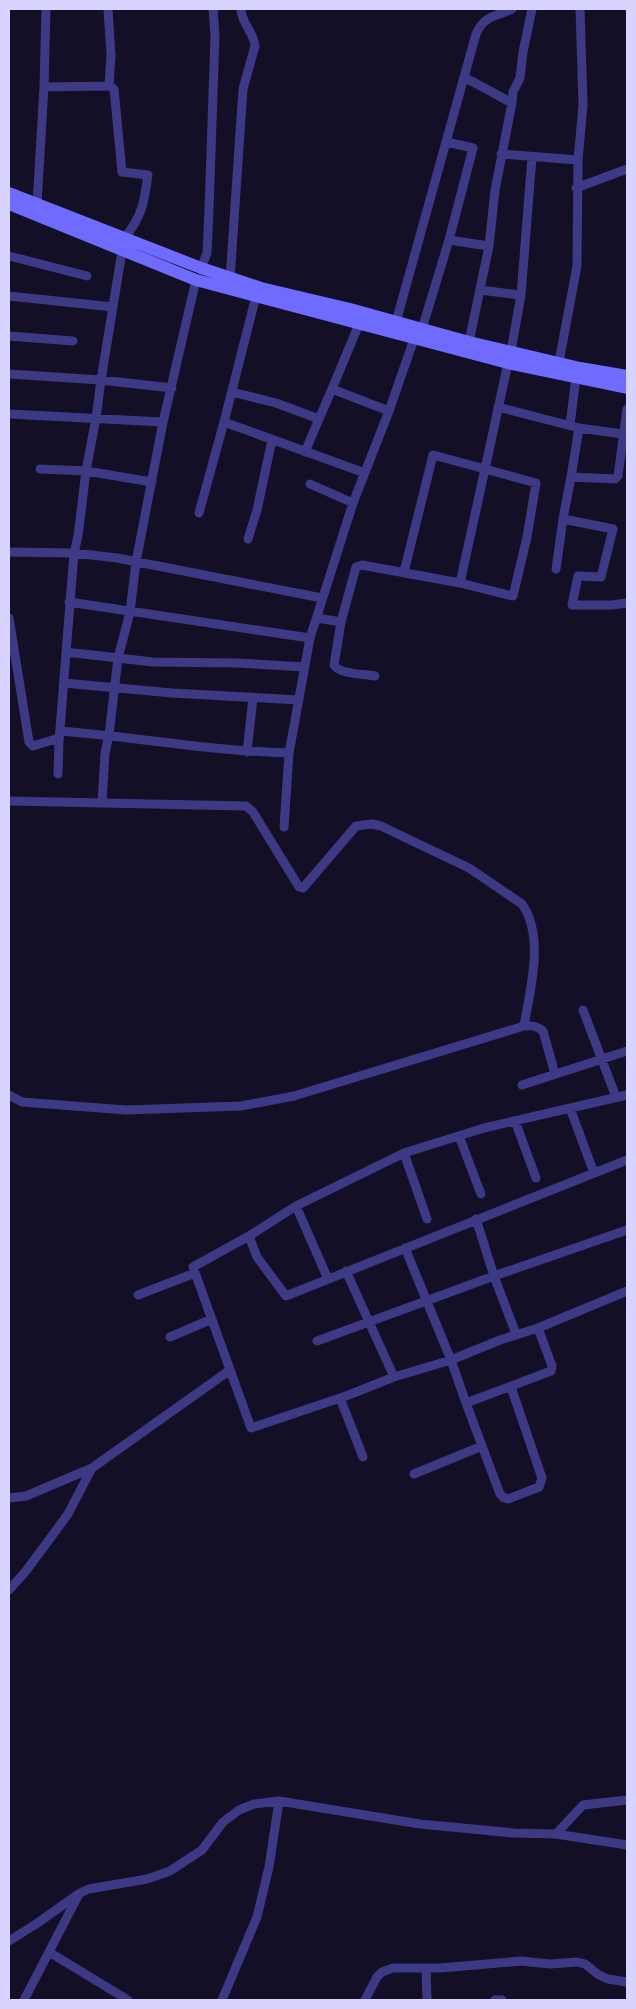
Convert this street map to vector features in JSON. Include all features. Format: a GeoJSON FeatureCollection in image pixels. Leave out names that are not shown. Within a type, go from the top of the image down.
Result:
{"type":"FeatureCollection","features":[{"type":"Feature","properties":{"kind":"main road"},"geometry":{"type":"LineString","coordinates":[[9,194],[37,204],[123,244]]}},
{"type":"Feature","properties":{"kind":"main road"},"geometry":{"type":"LineString","coordinates":[[9,204],[123,244],[256,296],[359,324],[470,342],[510,357],[559,362],[580,368],[627,376]]}},
{"type":"Feature","properties":{"kind":"main road"},"geometry":{"type":"LineString","coordinates":[[199,274],[230,278],[261,288],[396,322],[418,334],[510,357],[576,377],[627,388]]}},
{"type":"Feature","properties":{"kind":"street"},"geometry":{"type":"LineString","coordinates":[[37,204],[44,87],[46,9]]}},
{"type":"Feature","properties":{"kind":"street"},"geometry":{"type":"LineString","coordinates":[[108,9],[111,55],[109,86]]}},
{"type":"Feature","properties":{"kind":"street"},"geometry":{"type":"LineString","coordinates":[[102,802],[103,773],[118,658],[130,612],[136,562],[163,422],[199,274],[206,253],[215,36],[213,9]]}},
{"type":"Feature","properties":{"kind":"street"},"geometry":{"type":"LineString","coordinates":[[230,278],[243,89],[255,46],[243,20],[241,9]]}},
{"type":"Feature","properties":{"kind":"street"},"geometry":{"type":"LineString","coordinates":[[396,322],[480,25],[494,15],[512,9]]}},
{"type":"Feature","properties":{"kind":"street"},"geometry":{"type":"LineString","coordinates":[[470,342],[489,246],[495,190],[513,92],[520,78],[532,9]]}},
{"type":"Feature","properties":{"kind":"street"},"geometry":{"type":"LineString","coordinates":[[559,362],[577,266],[576,188],[583,105],[580,9]]}},
{"type":"Feature","properties":{"kind":"street"},"geometry":{"type":"LineString","coordinates":[[464,77],[512,103]]}},
{"type":"Feature","properties":{"kind":"street"},"geometry":{"type":"LineString","coordinates":[[44,87],[109,86],[114,89],[122,172],[148,175],[144,203],[136,223],[123,244],[86,471],[69,602],[58,774]]}},
{"type":"Feature","properties":{"kind":"street"},"geometry":{"type":"LineString","coordinates":[[284,828],[289,752],[310,638],[354,503],[418,334],[449,240],[473,148],[447,142]]}},
{"type":"Feature","properties":{"kind":"street"},"geometry":{"type":"LineString","coordinates":[[502,154],[578,160]]}},
{"type":"Feature","properties":{"kind":"street"},"geometry":{"type":"LineString","coordinates":[[460,583],[510,357],[521,295],[532,157]]}},
{"type":"Feature","properties":{"kind":"street"},"geometry":{"type":"LineString","coordinates":[[576,188],[627,169]]}},
{"type":"Feature","properties":{"kind":"street"},"geometry":{"type":"LineString","coordinates":[[449,240],[489,246]]}},
{"type":"Feature","properties":{"kind":"street"},"geometry":{"type":"LineString","coordinates":[[9,256],[87,276]]}},
{"type":"Feature","properties":{"kind":"street"},"geometry":{"type":"LineString","coordinates":[[480,290],[521,295]]}},
{"type":"Feature","properties":{"kind":"street"},"geometry":{"type":"LineString","coordinates":[[9,296],[112,307]]}},
{"type":"Feature","properties":{"kind":"street"},"geometry":{"type":"LineString","coordinates":[[199,514],[256,296]]}},
{"type":"Feature","properties":{"kind":"street"},"geometry":{"type":"LineString","coordinates":[[305,452],[359,324]]}},
{"type":"Feature","properties":{"kind":"street"},"geometry":{"type":"LineString","coordinates":[[9,336],[73,341]]}},
{"type":"Feature","properties":{"kind":"street"},"geometry":{"type":"LineString","coordinates":[[9,374],[100,380],[172,388]]}},
{"type":"Feature","properties":{"kind":"street"},"geometry":{"type":"LineString","coordinates":[[556,569],[571,477],[576,377]]}},
{"type":"Feature","properties":{"kind":"street"},"geometry":{"type":"LineString","coordinates":[[332,389],[388,411]]}},
{"type":"Feature","properties":{"kind":"street"},"geometry":{"type":"LineString","coordinates":[[232,392],[276,403],[319,419]]}},
{"type":"Feature","properties":{"kind":"street"},"geometry":{"type":"LineString","coordinates":[[498,407],[574,426],[623,434]]}},
{"type":"Feature","properties":{"kind":"street"},"geometry":{"type":"LineString","coordinates":[[571,477],[615,479],[618,476],[627,409]]}},
{"type":"Feature","properties":{"kind":"street"},"geometry":{"type":"LineString","coordinates":[[9,414],[163,422]]}},
{"type":"Feature","properties":{"kind":"street"},"geometry":{"type":"LineString","coordinates":[[224,422],[365,473]]}},
{"type":"Feature","properties":{"kind":"street"},"geometry":{"type":"LineString","coordinates":[[248,540],[257,510],[272,440]]}},
{"type":"Feature","properties":{"kind":"street"},"geometry":{"type":"LineString","coordinates":[[375,676],[341,672],[334,664],[341,622],[356,567],[362,565],[404,572],[513,596],[527,537],[536,483],[432,455],[404,572]]}},
{"type":"Feature","properties":{"kind":"street"},"geometry":{"type":"LineString","coordinates":[[40,469],[86,471],[152,482]]}},
{"type":"Feature","properties":{"kind":"street"},"geometry":{"type":"LineString","coordinates":[[310,484],[354,503]]}},
{"type":"Feature","properties":{"kind":"street"},"geometry":{"type":"LineString","coordinates":[[563,519],[613,529],[601,577],[578,576],[572,605],[612,606],[627,603]]}},
{"type":"Feature","properties":{"kind":"street"},"geometry":{"type":"LineString","coordinates":[[9,552],[74,553],[117,558],[322,598]]}},
{"type":"Feature","properties":{"kind":"street"},"geometry":{"type":"LineString","coordinates":[[69,602],[310,638]]}},
{"type":"Feature","properties":{"kind":"street"},"geometry":{"type":"LineString","coordinates":[[9,618],[29,742],[33,746],[59,735],[109,735],[247,752],[289,752]]}},
{"type":"Feature","properties":{"kind":"street"},"geometry":{"type":"LineString","coordinates":[[317,618],[341,622]]}},
{"type":"Feature","properties":{"kind":"street"},"geometry":{"type":"LineString","coordinates":[[66,652],[153,662],[238,663],[305,667]]}},
{"type":"Feature","properties":{"kind":"street"},"geometry":{"type":"LineString","coordinates":[[64,683],[172,693],[299,700]]}},
{"type":"Feature","properties":{"kind":"street"},"geometry":{"type":"LineString","coordinates":[[247,752],[253,698]]}},
{"type":"Feature","properties":{"kind":"street"},"geometry":{"type":"LineString","coordinates":[[9,801],[246,806],[253,812],[299,887],[303,888],[356,826],[364,824],[381,826],[469,868],[522,904],[527,911],[531,924],[534,953],[524,1026]]}},
{"type":"Feature","properties":{"kind":"street"},"geometry":{"type":"LineString","coordinates":[[583,1010],[616,1097]]}},
{"type":"Feature","properties":{"kind":"street"},"geometry":{"type":"LineString","coordinates":[[9,1095],[22,1102],[126,1110],[241,1106],[294,1096],[524,1026],[538,1027],[543,1031],[555,1074]]}},
{"type":"Feature","properties":{"kind":"street"},"geometry":{"type":"LineString","coordinates":[[522,1085],[627,1051]]}},
{"type":"Feature","properties":{"kind":"street"},"geometry":{"type":"LineString","coordinates":[[627,1095],[514,1121],[404,1153],[296,1206],[249,1236],[193,1267],[252,1428],[340,1398],[394,1377],[451,1360],[516,1334],[538,1328],[627,1291]]}},
{"type":"Feature","properties":{"kind":"street"},"geometry":{"type":"LineString","coordinates":[[570,1108],[594,1173]]}},
{"type":"Feature","properties":{"kind":"street"},"geometry":{"type":"LineString","coordinates":[[514,1121],[536,1178]]}},
{"type":"Feature","properties":{"kind":"street"},"geometry":{"type":"LineString","coordinates":[[459,1136],[481,1194]]}},
{"type":"Feature","properties":{"kind":"street"},"geometry":{"type":"LineString","coordinates":[[404,1153],[427,1218]]}},
{"type":"Feature","properties":{"kind":"street"},"geometry":{"type":"LineString","coordinates":[[249,1236],[257,1257],[286,1296],[627,1160]]}},
{"type":"Feature","properties":{"kind":"street"},"geometry":{"type":"LineString","coordinates":[[296,1206],[328,1279]]}},
{"type":"Feature","properties":{"kind":"street"},"geometry":{"type":"LineString","coordinates":[[476,1219],[494,1276],[516,1334]]}},
{"type":"Feature","properties":{"kind":"street"},"geometry":{"type":"LineString","coordinates":[[317,1341],[494,1276],[627,1230]]}},
{"type":"Feature","properties":{"kind":"street"},"geometry":{"type":"LineString","coordinates":[[405,1248],[451,1360],[500,1494],[508,1499],[539,1487],[542,1478],[511,1387]]}},
{"type":"Feature","properties":{"kind":"street"},"geometry":{"type":"LineString","coordinates":[[346,1272],[394,1377]]}},
{"type":"Feature","properties":{"kind":"street"},"geometry":{"type":"LineString","coordinates":[[138,1295],[195,1273]]}},
{"type":"Feature","properties":{"kind":"street"},"geometry":{"type":"LineString","coordinates":[[170,1337],[212,1319]]}},
{"type":"Feature","properties":{"kind":"street"},"geometry":{"type":"LineString","coordinates":[[466,1403],[551,1371],[552,1366],[538,1328]]}},
{"type":"Feature","properties":{"kind":"street"},"geometry":{"type":"LineString","coordinates":[[9,1498],[26,1496],[92,1468],[230,1370]]}},
{"type":"Feature","properties":{"kind":"street"},"geometry":{"type":"LineString","coordinates":[[340,1398],[363,1456]]}},
{"type":"Feature","properties":{"kind":"street"},"geometry":{"type":"LineString","coordinates":[[414,1474],[482,1446]]}},
{"type":"Feature","properties":{"kind":"street"},"geometry":{"type":"LineString","coordinates":[[9,1590],[26,1571],[68,1514],[92,1468]]}},
{"type":"Feature","properties":{"kind":"street"},"geometry":{"type":"LineString","coordinates":[[556,1834],[584,1805],[627,1800]]}},
{"type":"Feature","properties":{"kind":"street"},"geometry":{"type":"LineString","coordinates":[[222,2000],[257,1917],[269,1867],[279,1801]]}},
{"type":"Feature","properties":{"kind":"street"},"geometry":{"type":"LineString","coordinates":[[9,1941],[80,1893],[101,1885],[146,1879],[170,1871],[202,1850],[223,1822],[239,1810],[254,1804],[279,1801],[420,1824],[514,1833],[556,1834],[627,1845]]}},
{"type":"Feature","properties":{"kind":"street"},"geometry":{"type":"LineString","coordinates":[[24,2000],[80,1893]]}},
{"type":"Feature","properties":{"kind":"street"},"geometry":{"type":"LineString","coordinates":[[49,1952],[127,2000]]}},
{"type":"Feature","properties":{"kind":"street"},"geometry":{"type":"LineString","coordinates":[[365,2000],[377,1977],[382,1972],[393,1968],[482,1965],[521,1961],[550,1964],[577,1962],[584,1964],[608,1979],[627,1982]]}},
{"type":"Feature","properties":{"kind":"street"},"geometry":{"type":"LineString","coordinates":[[426,1968],[427,2000]]}},
{"type":"Feature","properties":{"kind":"street"},"geometry":{"type":"LineString","coordinates":[[495,2000],[502,2000]]}}]}
